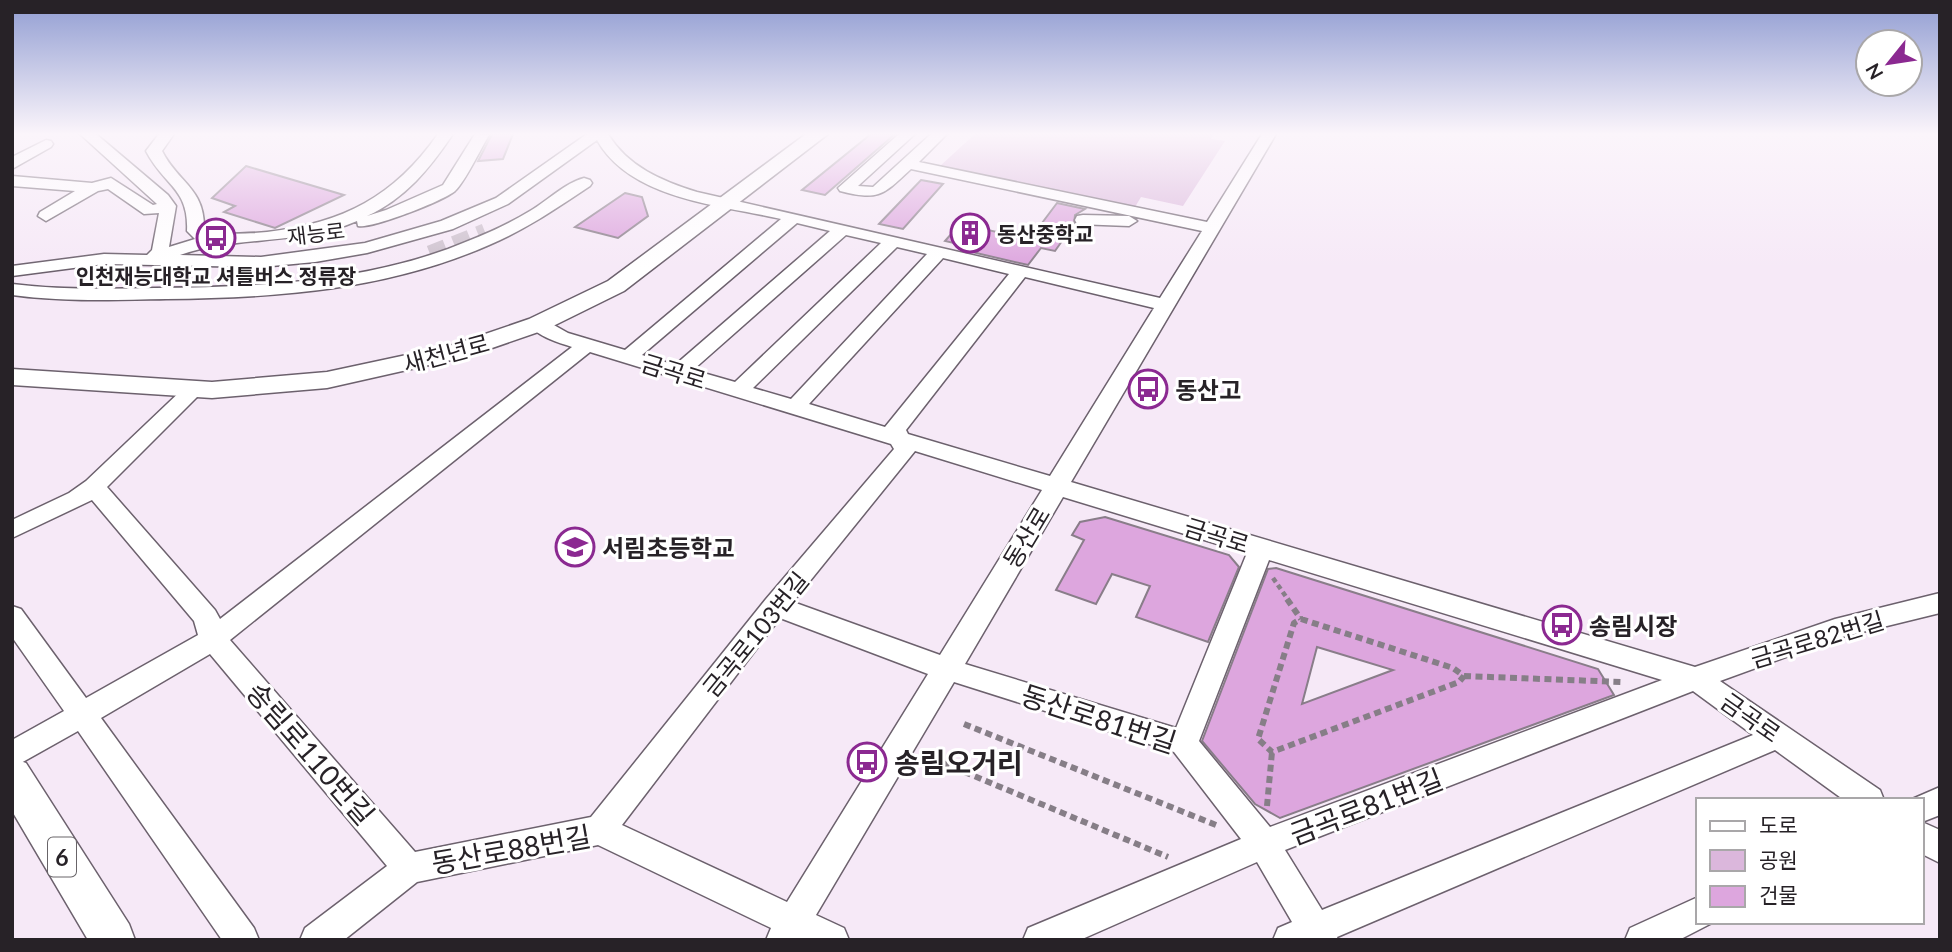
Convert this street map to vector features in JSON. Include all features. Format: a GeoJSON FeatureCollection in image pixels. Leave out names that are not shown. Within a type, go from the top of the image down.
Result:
{"type":"FeatureCollection","features":[{"type":"Feature","properties":{"kind":"main road","name":"새천년로"},"geometry":{"type":"LineString","coordinates":[[12,377],[194,389],[269,386],[373,372],[460,351],[538,324],[638,272],[760,178]]}},
{"type":"Feature","properties":{"kind":"main road","name":"6"},"geometry":{"type":"LineString","coordinates":[[12,775],[113,940]]}},
{"type":"Feature","properties":{"kind":"street"},"geometry":{"type":"LineString","coordinates":[[139,178],[162,198],[170,214],[160,242],[160,252],[153,258]]}},
{"type":"Feature","properties":{"kind":"street"},"geometry":{"type":"LineString","coordinates":[[173,178],[194,198],[197,216],[195,231],[209,240]]}},
{"type":"Feature","properties":{"kind":"street"},"geometry":{"type":"LineString","coordinates":[[153,258],[209,240],[268,236],[338,224],[361,215],[396,192],[411,178]]}},
{"type":"Feature","properties":{"kind":"street"},"geometry":{"type":"LineString","coordinates":[[338,224],[342,229],[392,214],[449,188],[455,178]]}},
{"type":"Feature","properties":{"kind":"street","name":"재능로"},"geometry":{"type":"LineString","coordinates":[[12,271],[76,261],[153,258],[261,262],[340,254],[398,240],[458,220],[502,201],[535,178]]}},
{"type":"Feature","properties":{"kind":"street"},"geometry":{"type":"LineString","coordinates":[[650,178],[685,195],[729,202],[1165,305]]}},
{"type":"Feature","properties":{"kind":"street"},"geometry":{"type":"LineString","coordinates":[[857,178],[846,188],[873,193],[891,178]]}},
{"type":"Feature","properties":{"kind":"street"},"geometry":{"type":"LineString","coordinates":[[977,178],[1212,228]]}},
{"type":"Feature","properties":{"kind":"street","name":"동산로"},"geometry":{"type":"LineString","coordinates":[[788,931],[1242,178]]}},
{"type":"Feature","properties":{"kind":"street"},"geometry":{"type":"LineString","coordinates":[[12,181],[92,188]]}},
{"type":"Feature","properties":{"kind":"street"},"geometry":{"type":"LineString","coordinates":[[46,216],[92,188],[111,183],[150,211],[168,206]]}},
{"type":"Feature","properties":{"kind":"street"},"geometry":{"type":"LineString","coordinates":[[12,289],[60,294],[229,293],[342,284],[404,271],[466,251],[535,218],[584,184]]}},
{"type":"Feature","properties":{"kind":"street"},"geometry":{"type":"LineString","coordinates":[[1083,220],[1133,221],[1156,216]]}},
{"type":"Feature","properties":{"kind":"street"},"geometry":{"type":"LineString","coordinates":[[628,357],[794,218]]}},
{"type":"Feature","properties":{"kind":"street"},"geometry":{"type":"LineString","coordinates":[[679,372],[842,229]]}},
{"type":"Feature","properties":{"kind":"street"},"geometry":{"type":"LineString","coordinates":[[739,390],[893,241]]}},
{"type":"Feature","properties":{"kind":"street"},"geometry":{"type":"LineString","coordinates":[[794,407],[939,253]]}},
{"type":"Feature","properties":{"kind":"street"},"geometry":{"type":"LineString","coordinates":[[342,284],[430,254]]}},
{"type":"Feature","properties":{"kind":"street"},"geometry":{"type":"LineString","coordinates":[[901,438],[895,429],[1020,272]]}},
{"type":"Feature","properties":{"kind":"street","name":"금곡로"},"geometry":{"type":"LineString","coordinates":[[538,324],[561,337],[587,345],[1696,680],[1867,798]]}},
{"type":"Feature","properties":{"kind":"street"},"geometry":{"type":"LineString","coordinates":[[12,755],[214,639],[587,345]]}},
{"type":"Feature","properties":{"kind":"street"},"geometry":{"type":"LineString","coordinates":[[12,530],[77,499],[94,487],[194,389]]}},
{"type":"Feature","properties":{"kind":"street","name":"금곡로103번길"},"geometry":{"type":"LineString","coordinates":[[600,830],[775,606],[905,450],[901,438]]}},
{"type":"Feature","properties":{"kind":"street","name":"송림로110번길"},"geometry":{"type":"LineString","coordinates":[[94,487],[206,617],[214,639],[409,867]]}},
{"type":"Feature","properties":{"kind":"street"},"geometry":{"type":"LineString","coordinates":[[1184,743],[1261,548]]}},
{"type":"Feature","properties":{"kind":"street","name":"동산로81번길"},"geometry":{"type":"LineString","coordinates":[[775,606],[946,669],[1184,743],[1264,844],[1309,936]]}},
{"type":"Feature","properties":{"kind":"street","name":"금곡로82번길"},"geometry":{"type":"LineString","coordinates":[[1696,680],[1835,629],[1934,610]]}},
{"type":"Feature","properties":{"kind":"street"},"geometry":{"type":"LineString","coordinates":[[12,616],[242,940]]}},
{"type":"Feature","properties":{"kind":"street","name":"금곡로81번길"},"geometry":{"type":"LineString","coordinates":[[1040,940],[1264,844],[1696,680]]}},
{"type":"Feature","properties":{"kind":"street"},"geometry":{"type":"LineString","coordinates":[[1309,936],[1764,743]]}},
{"type":"Feature","properties":{"kind":"street","name":"동산로88번길"},"geometry":{"type":"LineString","coordinates":[[317,940],[409,867],[600,830],[788,931],[832,940]]}},
{"type":"Feature","properties":{"kind":"street"},"geometry":{"type":"LineString","coordinates":[[1924,837],[1940,848]]}},
{"type":"Feature","properties":{"kind":"street"},"geometry":{"type":"LineString","coordinates":[[1642,940],[1696,914]]}},
{"type":"Feature","properties":{"kind":"path"},"geometry":{"type":"LineString","coordinates":[[1261,548],[1263,563],[1301,619],[1453,667],[1464,677],[1630,683]]}},
{"type":"Feature","properties":{"kind":"path"},"geometry":{"type":"LineString","coordinates":[[1272,751],[1258,739],[1294,623],[1301,619]]}},
{"type":"Feature","properties":{"kind":"path"},"geometry":{"type":"LineString","coordinates":[[1272,751],[1459,682],[1464,677]]}},
{"type":"Feature","properties":{"kind":"path"},"geometry":{"type":"LineString","coordinates":[[964,724],[1264,844],[1272,751]]}},
{"type":"Feature","properties":{"kind":"path"},"geometry":{"type":"LineString","coordinates":[[943,763],[1201,871]]}},
{"type":"Feature","properties":{"kind":"green space"},"geometry":{"type":"Polygon","coordinates":[[[999,178],[1201,178],[1183,206],[1141,197],[1135,207],[999,178]]]}},
{"type":"Feature","properties":{"kind":"building"},"geometry":{"type":"Polygon","coordinates":[[[233,178],[288,178],[344,195],[275,228],[224,212],[235,206],[212,198],[233,178]]]}},
{"type":"Feature","properties":{"kind":"building"},"geometry":{"type":"Polygon","coordinates":[[[816,178],[844,178],[825,195],[802,190],[816,178]]]}},
{"type":"Feature","properties":{"kind":"building","name":"동산중학교"},"geometry":{"type":"Polygon","coordinates":[[[921,180],[943,184],[903,229],[879,224],[921,180]]]}},
{"type":"Feature","properties":{"kind":"building"},"geometry":{"type":"Polygon","coordinates":[[[625,193],[642,197],[648,216],[618,238],[575,227],[625,193]]]}},
{"type":"Feature","properties":{"kind":"building"},"geometry":{"type":"Polygon","coordinates":[[[1057,203],[1085,209],[1075,215],[1074,224],[1055,251],[1041,248],[1028,265],[976,253],[980,249],[945,241],[960,224],[1030,239],[1057,203]]]}},
{"type":"Feature","properties":{"kind":"building"},"geometry":{"type":"Polygon","coordinates":[[[1105,517],[1229,555],[1239,567],[1208,642],[1136,617],[1150,586],[1112,574],[1096,604],[1056,590],[1084,540],[1072,535],[1080,522],[1105,517]]]}},
{"type":"Feature","properties":{"kind":"building"},"geometry":{"type":"Polygon","coordinates":[[[1276,568],[1598,669],[1614,695],[1280,818],[1255,804],[1202,741],[1268,569],[1276,568]],[[1317,647],[1302,704],[1393,670],[1317,647]]]}},
{"type":"Feature","properties":{"kind":"tunnel"},"geometry":{"type":"LineString","coordinates":[[430,254],[485,232]]}},
{"type":"Feature","properties":{"kind":"place","name":"동산중학교"},"geometry":{"type":"Point","coordinates":[970,233]}},
{"type":"Feature","properties":{"kind":"place","name":"인천재능대학교 셔틀버스 정류장"},"geometry":{"type":"Point","coordinates":[216,238]}},
{"type":"Feature","properties":{"kind":"place","name":"동산고"},"geometry":{"type":"Point","coordinates":[1148,389]}},
{"type":"Feature","properties":{"kind":"place","name":"서림초등학교"},"geometry":{"type":"Point","coordinates":[575,547]}},
{"type":"Feature","properties":{"kind":"place","name":"송림시장"},"geometry":{"type":"Point","coordinates":[1562,625]}},
{"type":"Feature","properties":{"kind":"place","name":"송림오거리"},"geometry":{"type":"Point","coordinates":[867,762]}}]}
